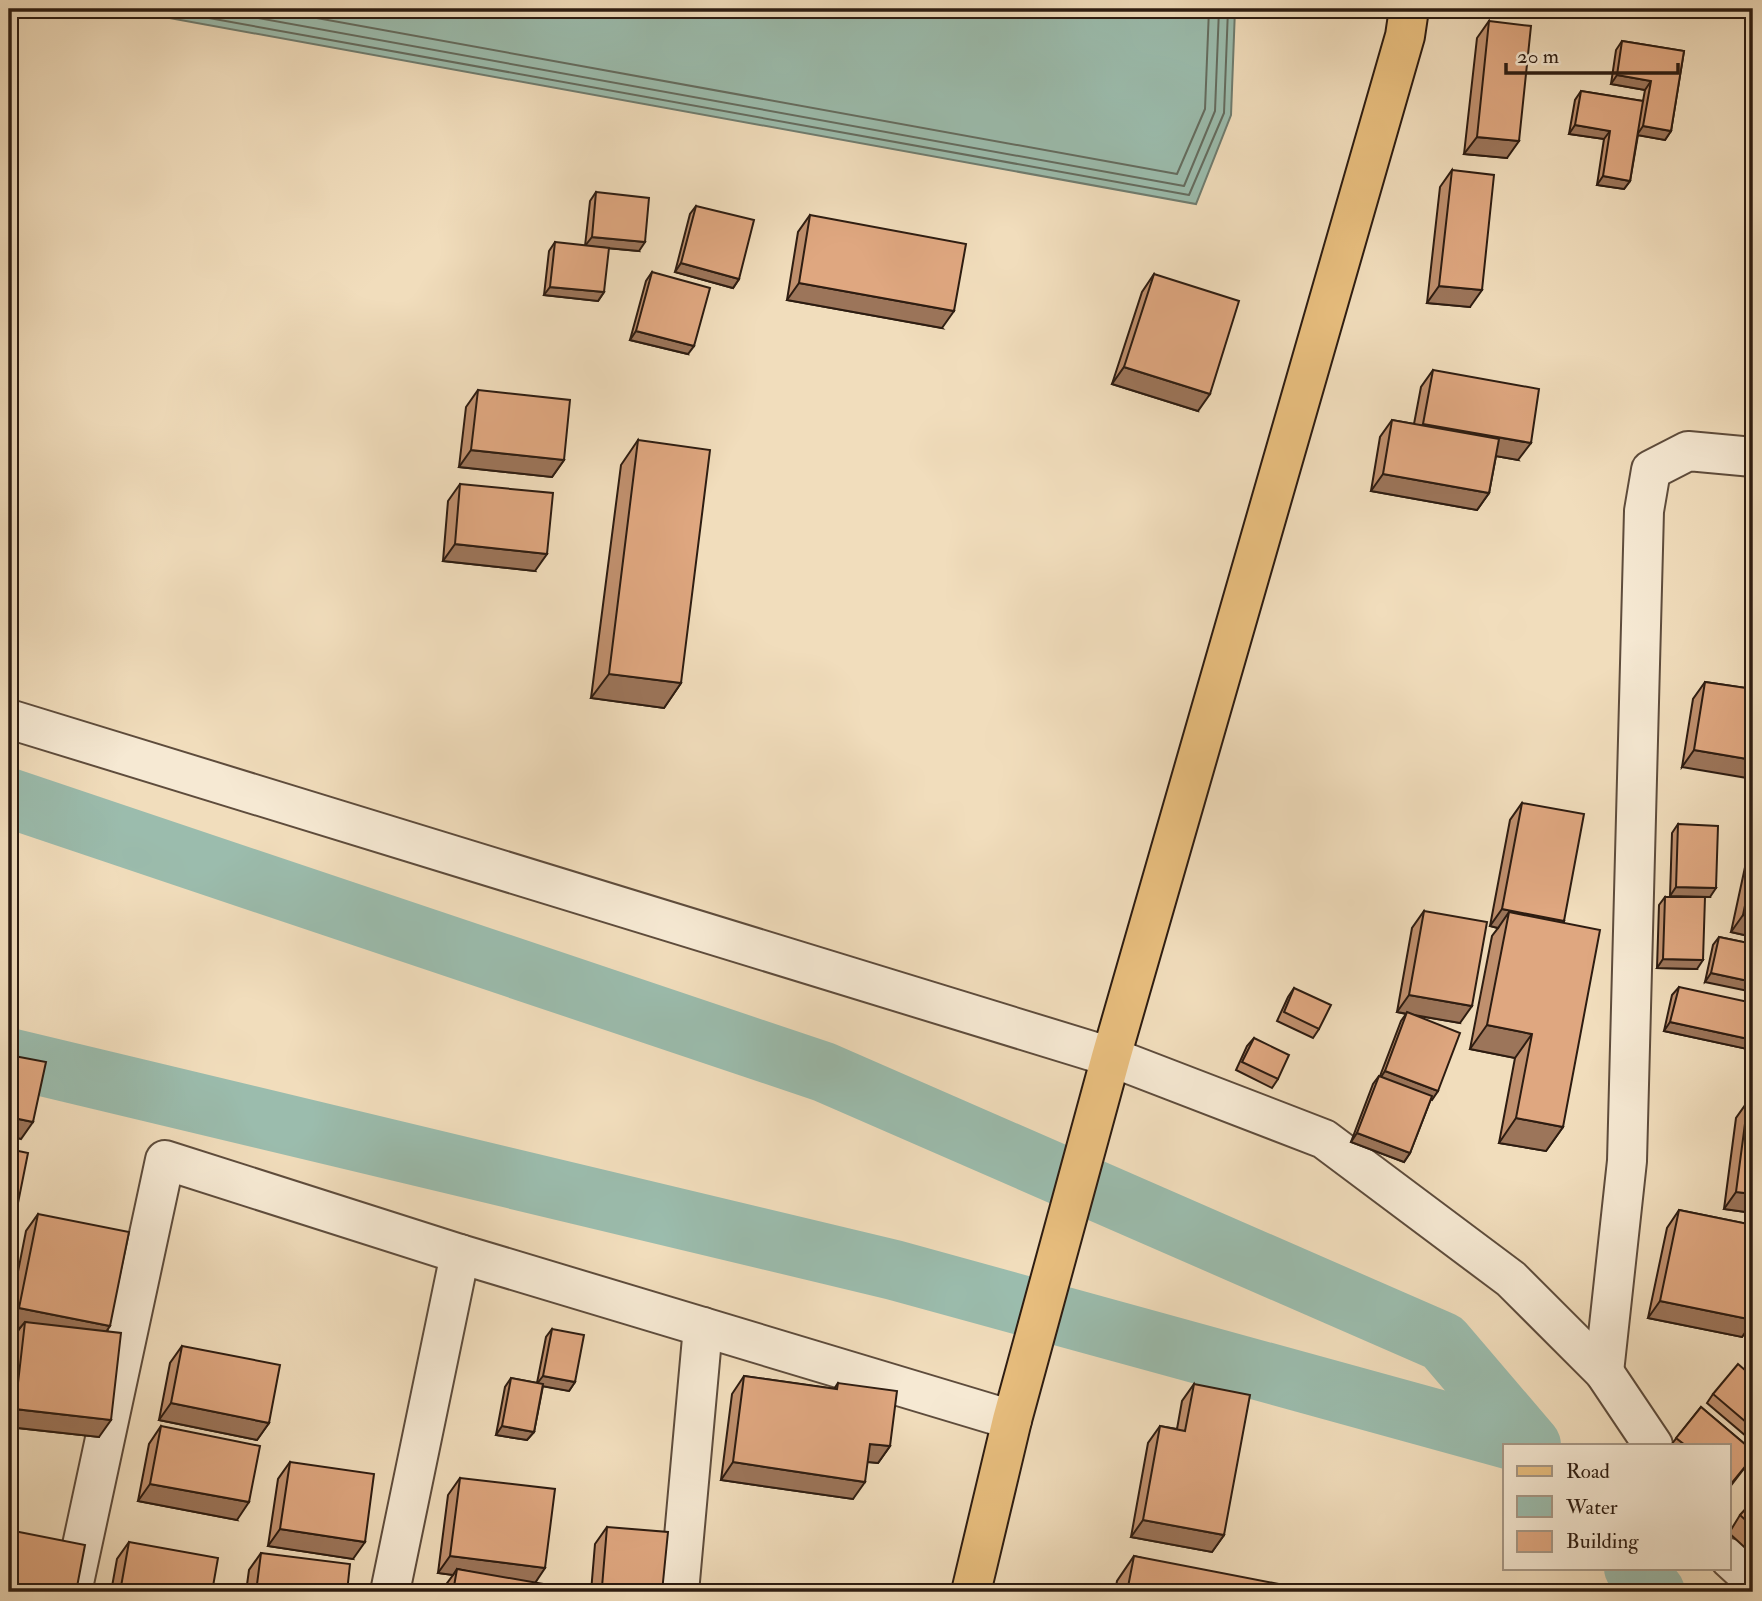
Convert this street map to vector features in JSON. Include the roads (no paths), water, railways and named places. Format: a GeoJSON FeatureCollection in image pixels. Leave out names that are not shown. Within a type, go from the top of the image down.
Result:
{"type":"FeatureCollection","features":[{"type":"Feature","properties":{"kind":"main road"},"geometry":{"type":"LineString","coordinates":[[971,1592],[1012,1420],[1111,1058],[1405,36],[1409,9]]}},
{"type":"Feature","properties":{"kind":"street"},"geometry":{"type":"LineString","coordinates":[[1604,1372],[1627,1161],[1644,511],[1651,470],[1688,451],[1753,457]]}},
{"type":"Feature","properties":{"kind":"street"},"geometry":{"type":"LineString","coordinates":[[9,719],[1111,1058],[1324,1139],[1511,1279],[1604,1372],[1652,1444]]}},
{"type":"Feature","properties":{"kind":"street"},"geometry":{"type":"LineString","coordinates":[[72,1592],[165,1160],[460,1254],[1012,1420]]}},
{"type":"Feature","properties":{"kind":"street"},"geometry":{"type":"LineString","coordinates":[[390,1592],[460,1254]]}},
{"type":"Feature","properties":{"kind":"street"},"geometry":{"type":"LineString","coordinates":[[679,1592],[703,1327]]}},
{"type":"Feature","properties":{"kind":"street"},"geometry":{"type":"LineString","coordinates":[[1730,1559],[1753,1580]]}},
{"type":"Feature","properties":{"kind":"water"},"geometry":{"type":"Polygon","coordinates":[[[120,9],[1235,9],[1231,115],[1196,204],[120,9]]]}},
{"type":"Feature","properties":{"kind":"waterway"},"geometry":{"type":"LineString","coordinates":[[9,798],[824,1072],[1443,1342],[1530,1444]]}},
{"type":"Feature","properties":{"kind":"waterway"},"geometry":{"type":"LineString","coordinates":[[9,1058],[894,1270],[1526,1444]]}},
{"type":"Feature","properties":{"kind":"waterway"},"geometry":{"type":"LineString","coordinates":[[1636,1570],[1655,1592]]}}]}
